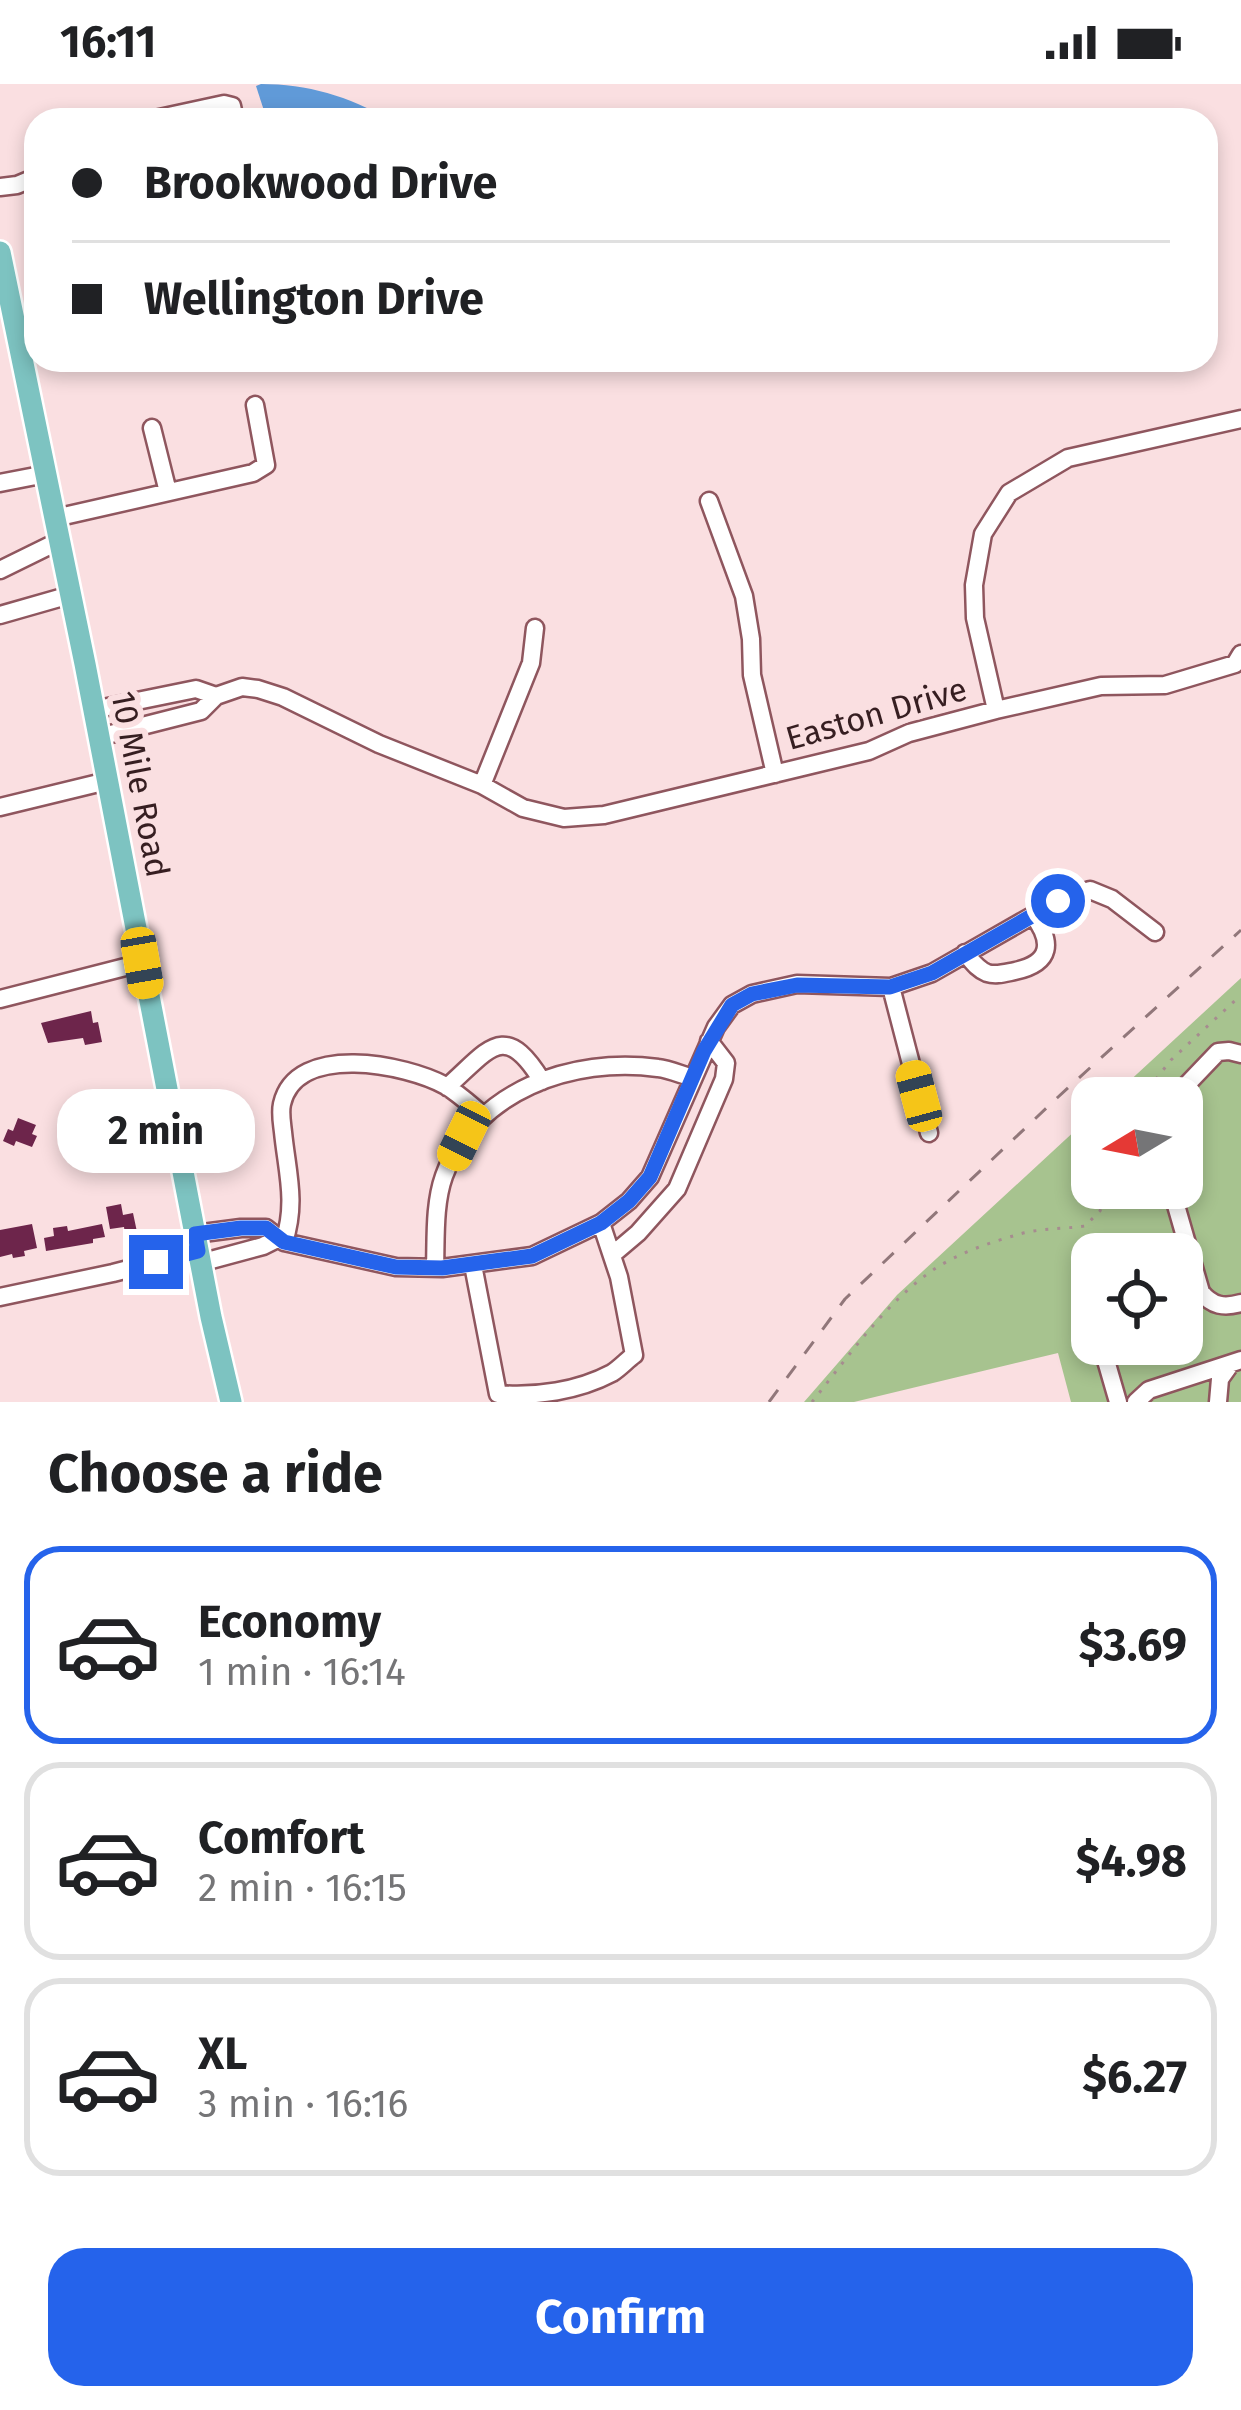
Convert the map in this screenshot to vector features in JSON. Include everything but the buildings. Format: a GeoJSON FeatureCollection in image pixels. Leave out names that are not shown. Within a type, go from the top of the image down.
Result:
{"type":"FeatureCollection","features":[{"type":"Feature","properties":{"kind":"main road","name":"10 Mile Road"},"geometry":{"type":"LineString","coordinates":[[0,252],[24,368]]}},
{"type":"Feature","properties":{"kind":"main road","name":"10 Mile Road"},"geometry":{"type":"LineString","coordinates":[[25,372],[231,1402]]}},
{"type":"Feature","properties":{"kind":"street"},"geometry":{"type":"LineString","coordinates":[[55,518],[253,473],[266,466],[254,405]]}},
{"type":"Feature","properties":{"kind":"street"},"geometry":{"type":"LineString","coordinates":[[996,710],[975,618],[974,586],[983,533],[1009,494],[1068,458],[1241,418]]}},
{"type":"Feature","properties":{"kind":"street"},"geometry":{"type":"LineString","coordinates":[[152,428],[168,492]]}},
{"type":"Feature","properties":{"kind":"street"},"geometry":{"type":"LineString","coordinates":[[0,483],[46,474]]}},
{"type":"Feature","properties":{"kind":"street"},"geometry":{"type":"LineString","coordinates":[[709,502],[744,596],[752,675],[775,774]]}},
{"type":"Feature","properties":{"kind":"street"},"geometry":{"type":"LineString","coordinates":[[0,570],[59,541]]}},
{"type":"Feature","properties":{"kind":"street"},"geometry":{"type":"LineString","coordinates":[[0,615],[70,595]]}},
{"type":"Feature","properties":{"kind":"street"},"geometry":{"type":"LineString","coordinates":[[482,785],[531,663],[535,628]]}},
{"type":"Feature","properties":{"kind":"street","name":"Easton Drive"},"geometry":{"type":"LineString","coordinates":[[99,737],[201,711],[216,696],[242,687],[258,689],[283,697],[376,752],[482,785],[521,816],[563,818],[604,815],[869,751],[909,733],[1101,686],[1165,685],[1235,664],[1241,654]]}},
{"type":"Feature","properties":{"kind":"street","name":"Easton Drive"},"geometry":{"type":"LineString","coordinates":[[93,710],[196,688],[216,696]]}},
{"type":"Feature","properties":{"kind":"street"},"geometry":{"type":"LineString","coordinates":[[0,807],[107,781]]}},
{"type":"Feature","properties":{"kind":"street"},"geometry":{"type":"LineString","coordinates":[[198,1250],[241,1228],[266,1228],[280,1240],[396,1267],[436,1268],[532,1256],[601,1223],[650,1177],[709,1041],[732,1005],[752,994],[797,985],[890,987],[932,973],[1058,901],[1090,890],[1112,899],[1155,932]]}},
{"type":"Feature","properties":{"kind":"street"},"geometry":{"type":"LineString","coordinates":[[965,953],[993,976],[1026,969],[1041,959],[1048,944],[1034,915]]}},
{"type":"Feature","properties":{"kind":"street"},"geometry":{"type":"LineString","coordinates":[[0,998],[142,963]]}},
{"type":"Feature","properties":{"kind":"street"},"geometry":{"type":"LineString","coordinates":[[890,987],[928,1133]]}},
{"type":"Feature","properties":{"kind":"street"},"geometry":{"type":"LineString","coordinates":[[612,1255],[676,1189],[686,1168],[724,1079],[726,1063],[709,1041]]}},
{"type":"Feature","properties":{"kind":"street"},"geometry":{"type":"LineString","coordinates":[[447,1087],[491,1048],[501,1045],[514,1046],[528,1057],[542,1081]]}},
{"type":"Feature","properties":{"kind":"street"},"geometry":{"type":"LineString","coordinates":[[1194,1077],[1218,1052],[1241,1054]]}},
{"type":"Feature","properties":{"kind":"street"},"geometry":{"type":"LineString","coordinates":[[0,1297],[198,1250],[263,1246],[280,1240],[292,1211],[282,1104],[291,1083],[305,1073],[331,1066],[382,1064],[447,1087],[483,1115]]}},
{"type":"Feature","properties":{"kind":"street"},"geometry":{"type":"LineString","coordinates":[[436,1268],[443,1178],[464,1136],[500,1101],[564,1073],[601,1068],[663,1068],[693,1078]]}},
{"type":"Feature","properties":{"kind":"street"},"geometry":{"type":"LineString","coordinates":[[1178,1209],[1201,1292],[1220,1306],[1241,1303]]}},
{"type":"Feature","properties":{"kind":"street"},"geometry":{"type":"LineString","coordinates":[[473,1265],[497,1398],[565,1389],[612,1372],[634,1354],[601,1223]]}},
{"type":"Feature","properties":{"kind":"street"},"geometry":{"type":"LineString","coordinates":[[1183,1379],[1214,1402],[1220,1379],[1236,1362]]}},
{"type":"Feature","properties":{"kind":"street"},"geometry":{"type":"LineString","coordinates":[[1136,1402],[1149,1390],[1236,1362]]}},
{"type":"Feature","properties":{"kind":"street"},"geometry":{"type":"LineString","coordinates":[[1107,1365],[1118,1402]]}},
{"type":"Feature","properties":{"kind":"path"},"geometry":{"type":"LineString","coordinates":[[1158,1077],[1241,995]]}},
{"type":"Feature","properties":{"kind":"path"},"geometry":{"type":"LineString","coordinates":[[812,1402],[894,1305],[935,1268],[1017,1235],[1085,1226],[1101,1209]]}},
{"type":"Feature","properties":{"kind":"green space"},"geometry":{"type":"Polygon","coordinates":[[[1241,978],[1241,1402],[1071,1402],[1058,1353],[854,1402],[804,1402],[897,1295],[1071,1134],[1071,1209],[1203,1209],[1203,1077],[1134,1077],[1241,978]]]}},
{"type":"Feature","properties":{"kind":"water"},"geometry":{"type":"Polygon","coordinates":[[[256,86],[295,86],[366,108],[263,108],[256,86]]]}},
{"type":"Feature","properties":{"kind":"railway"},"geometry":{"type":"LineString","coordinates":[[769,1402],[845,1299],[1241,930]]}},
{"type":"Feature","properties":{"kind":"route"},"geometry":{"type":"LineString","coordinates":[[156,1262],[198,1251],[195,1234],[241,1228],[266,1228],[284,1242],[396,1267],[442,1268],[532,1256],[601,1223],[650,1177],[704,1051],[732,1005],[752,994],[797,985],[890,987],[932,973],[1058,901]]}}]}
